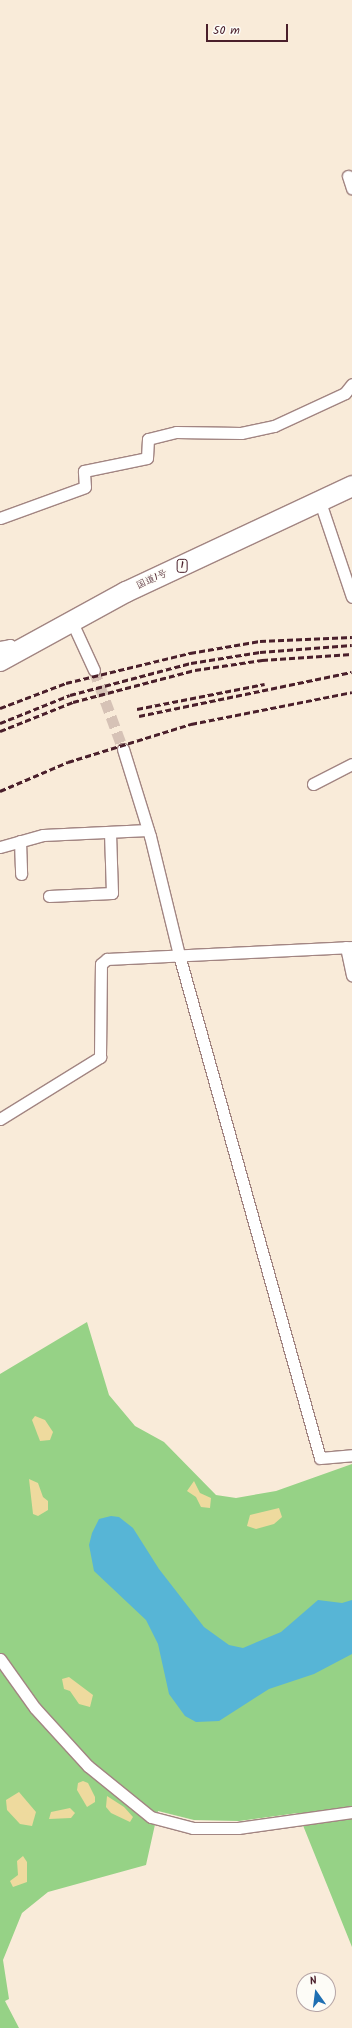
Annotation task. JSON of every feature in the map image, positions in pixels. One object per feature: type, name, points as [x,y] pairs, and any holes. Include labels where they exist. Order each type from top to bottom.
[{"type":"highway","name":"国道1号","points":[[5,653],[352,486]]},
{"type":"street","points":[[348,176],[352,188]]},
{"type":"street","points":[[0,518],[84,487],[84,471],[147,458],[148,439],[176,432],[241,433],[274,426],[345,393],[352,384]]},
{"type":"street","points":[[320,502],[352,597]]},
{"type":"street","points":[[71,620],[82,650],[94,670]]},
{"type":"street","points":[[123,749],[148,830],[179,954],[320,1458],[352,1455]]},
{"type":"street","points":[[314,784],[352,764]]},
{"type":"street","points":[[0,847],[43,836],[148,830]]},
{"type":"street","points":[[49,896],[112,893],[110,832]]},
{"type":"street","points":[[20,841],[21,874]]},
{"type":"street","points":[[0,1119],[100,1057],[101,964],[107,959],[179,954],[349,947],[352,975]]},
{"type":"street","points":[[0,1659],[35,1708],[88,1766],[152,1817],[193,1828],[238,1828],[352,1812]]},
{"type":"green space","points":[[87,1322],[109,1395],[135,1426],[164,1442],[216,1495],[236,1498],[276,1491],[352,1464],[352,1947],[298,1813],[239,1821],[194,1820],[158,1811],[146,1865],[48,1892],[22,1913],[3,1960],[9,1999],[5,2001],[19,2028],[0,2028],[0,1374]]},
{"type":"sand","points":[[35,1416],[45,1420],[53,1432],[50,1440],[40,1441],[32,1420]]},
{"type":"sand","points":[[29,1479],[38,1483],[43,1497],[48,1501],[48,1510],[38,1516],[33,1514]]},
{"type":"sand","points":[[194,1481],[200,1493],[211,1498],[210,1508],[201,1507],[196,1497],[187,1491]]},
{"type":"sand","points":[[279,1508],[282,1517],[274,1524],[256,1529],[247,1526],[250,1515]]},
{"type":"sand","points":[[69,1677],[93,1695],[90,1707],[79,1704],[70,1691],[64,1689],[62,1679]]},
{"type":"sand","points":[[83,1781],[88,1783],[95,1797],[95,1802],[87,1807],[77,1790],[78,1783]]},
{"type":"sand","points":[[19,1792],[36,1812],[32,1826],[20,1824],[7,1810],[6,1800]]},
{"type":"sand","points":[[107,1796],[124,1807],[133,1817],[130,1822],[111,1813],[106,1807]]},
{"type":"sand","points":[[70,1808],[75,1813],[71,1818],[49,1819],[51,1812]]},
{"type":"sand","points":[[23,1856],[27,1862],[27,1882],[13,1887],[10,1881],[18,1875],[17,1861]]},
{"type":"water","points":[[111,1516],[119,1517],[133,1528],[159,1569],[204,1627],[229,1645],[243,1648],[281,1632],[318,1600],[342,1603],[352,1600],[352,1654],[314,1674],[269,1689],[219,1721],[196,1722],[185,1716],[169,1694],[158,1644],[146,1620],[94,1571],[89,1545],[92,1533],[99,1519]]},
{"type":"tunnel","points":[[94,670],[123,749]]},
{"type":"railway","points":[[0,708],[66,683],[190,653],[260,641],[352,637]]},
{"type":"railway","points":[[0,723],[70,695],[191,663],[260,652],[352,645]]},
{"type":"railway","points":[[0,731],[73,702],[195,670],[262,660],[352,654]]},
{"type":"railway","points":[[139,716],[352,672]]},
{"type":"railway","points":[[137,709],[265,684]]},
{"type":"railway","points":[[0,791],[68,762],[191,724],[352,692]]}]
